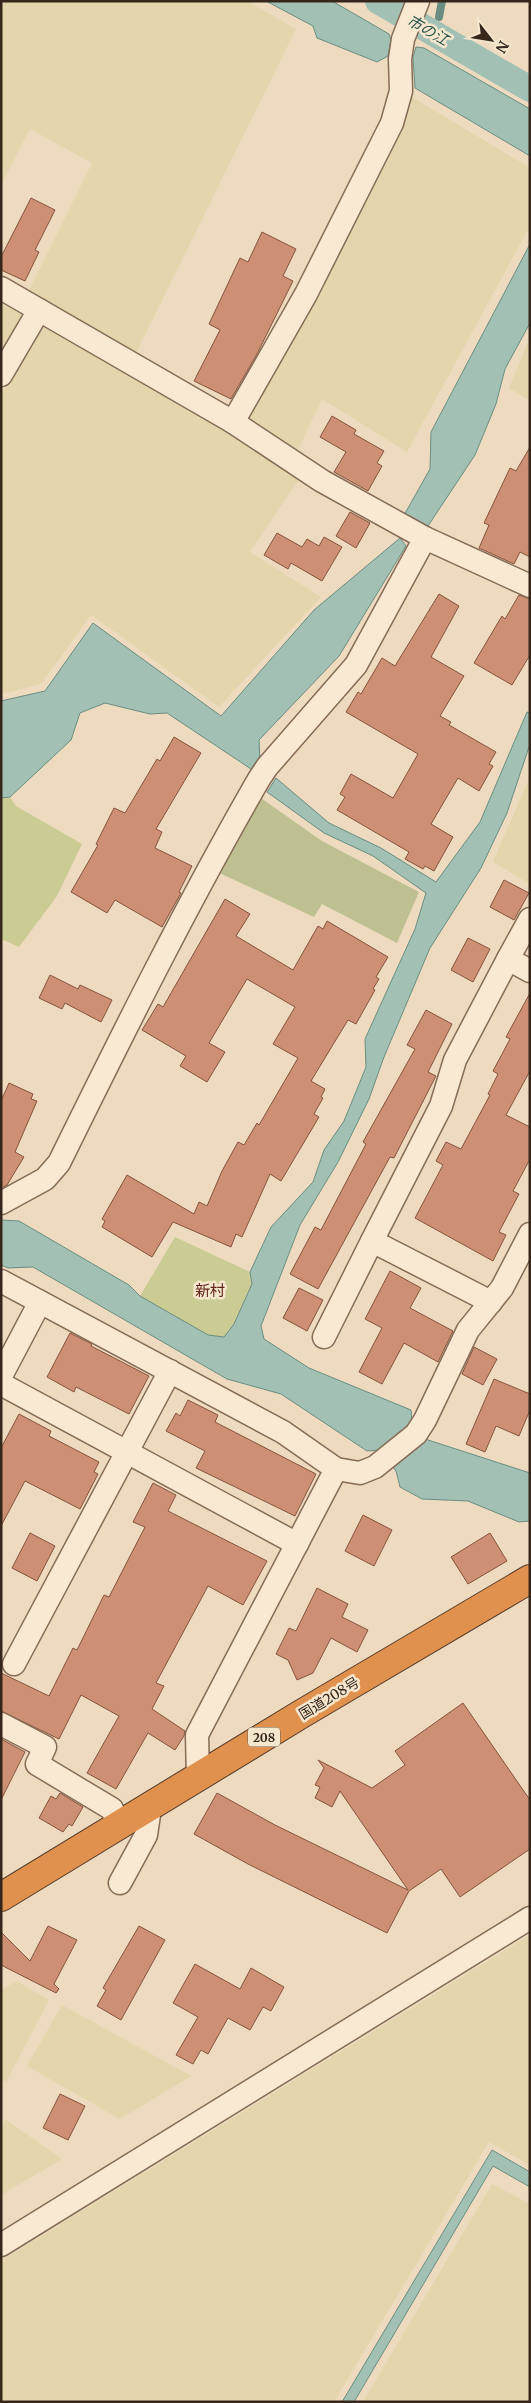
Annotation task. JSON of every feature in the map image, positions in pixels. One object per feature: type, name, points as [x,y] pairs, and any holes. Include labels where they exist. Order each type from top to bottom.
[{"type":"highway","name":"国道208号","points":[[1,1897],[119,1827],[302,1713],[530,1579]]},
{"type":"street","points":[[233,422],[306,294],[392,123],[401,91],[403,42],[418,3]]},
{"type":"street","points":[[1,288],[233,422],[322,481],[416,533],[530,586]]},
{"type":"street","points":[[1,375],[40,310]]},
{"type":"street","points":[[1,1203],[45,1179],[59,1163],[173,933],[263,773],[356,665],[416,533]]},
{"type":"street","points":[[324,1337],[440,1106],[455,1060],[530,919]]},
{"type":"street","points":[[508,959],[530,971]]},
{"type":"street","points":[[1,1281],[283,1432],[336,1469],[360,1473],[374,1468],[416,1434],[425,1420],[468,1330],[502,1288],[530,1234]]},
{"type":"street","points":[[372,1241],[491,1302]]},
{"type":"street","points":[[1,1376],[40,1302]]},
{"type":"street","points":[[14,1664],[170,1372]]},
{"type":"street","points":[[1,1384],[297,1544]]},
{"type":"street","points":[[198,1778],[197,1735],[336,1469]]},
{"type":"street","points":[[1,1724],[45,1747],[37,1764],[112,1809],[119,1827]]},
{"type":"street","points":[[120,1883],[146,1835],[150,1808]]},
{"type":"street","points":[[1,2245],[530,1918]]},
{"type":"shaded area","points":[[1,1],[247,1],[296,29],[136,353],[29,290],[92,163],[30,129],[1,185]]},
{"type":"shaded area","points":[[266,1],[332,1],[389,34],[391,40],[388,56],[377,62],[317,38],[313,26]]},
{"type":"shaded area","points":[[416,47],[424,48],[530,109],[530,156],[415,88],[413,57]]},
{"type":"shaded area","points":[[412,97],[527,166],[530,173],[530,226],[407,452],[322,399],[296,454],[244,419],[394,143]]},
{"type":"shaded area","points":[[530,244],[530,323],[505,369],[496,404],[475,455],[428,526],[412,524],[403,517],[430,469],[431,432]]},
{"type":"shaded area","points":[[1,298],[26,313],[1,355]]},
{"type":"shaded area","points":[[43,323],[230,430],[301,476],[250,552],[321,597],[219,707],[91,615],[41,684],[1,694],[1,394]]},
{"type":"shaded area","points":[[530,337],[530,401],[509,388]]},
{"type":"shaded area","points":[[400,538],[406,546],[339,656],[259,740],[260,762],[254,771],[167,713],[150,714],[105,703],[80,713],[71,740],[10,797],[1,798],[1,701],[45,691],[93,623],[221,716],[314,610]]},
{"type":"shaded area","points":[[527,712],[530,713],[530,744],[507,813],[481,868],[430,948],[384,1057],[369,1099],[338,1162],[300,1225],[261,1326],[264,1339],[309,1368],[411,1410],[412,1422],[428,1440],[530,1473],[530,1521],[519,1522],[468,1501],[422,1499],[400,1487],[396,1471],[379,1450],[367,1451],[281,1394],[227,1379],[33,1267],[8,1268],[1,1265],[1,1220],[19,1221],[129,1285],[140,1296],[208,1335],[224,1337],[234,1324],[252,1284],[250,1272],[271,1227],[313,1182],[324,1150],[344,1121],[366,1067],[365,1039],[415,929],[426,893],[373,856],[324,833],[267,792],[276,778],[329,823],[381,848],[436,882],[480,822]]},
{"type":"shaded area","points":[[530,776],[530,884],[493,862]]},
{"type":"shaded area","points":[[530,1935],[530,2165],[489,2142],[334,2402],[1,2402],[1,2261]]},
{"type":"shaded area","points":[[17,1981],[49,2000],[6,2082],[1,2078],[1,1990]]},
{"type":"shaded area","points":[[62,2005],[191,2076],[120,2119],[27,2066]]},
{"type":"shaded area","points":[[5,2119],[62,2159],[1,2195],[1,2130]]},
{"type":"shaded area","points":[[492,2150],[530,2172],[530,2187],[493,2166],[354,2402],[342,2402]]},
{"type":"shaded area","points":[[492,2184],[530,2204],[530,2402],[363,2402]]},
{"type":"green space","points":[[258,796],[322,841],[419,892],[397,943],[322,904],[314,917],[215,871]]},
{"type":"green space","points":[[10,797],[16,806],[82,844],[57,896],[19,947],[1,939],[1,798]]},
{"type":"green space","points":[[175,1237],[250,1272],[252,1284],[234,1324],[224,1337],[208,1335],[140,1296]]},
{"type":"building","points":[[31,198],[55,210],[35,250],[39,252],[25,281],[1,270],[1,257]]},
{"type":"building","points":[[262,232],[296,249],[283,276],[293,281],[257,354],[231,399],[194,381],[220,330],[209,324],[240,258],[248,262]]},
{"type":"building","points":[[332,416],[356,430],[354,434],[384,451],[377,463],[382,466],[368,491],[334,472],[346,452],[320,437]]},
{"type":"building","points":[[530,447],[530,557],[520,552],[514,564],[479,548],[489,525],[484,523],[510,468],[516,471]]},
{"type":"building","points":[[350,512],[370,523],[356,548],[336,536]]},
{"type":"building","points":[[277,533],[302,547],[307,539],[319,546],[324,537],[342,547],[322,581],[291,563],[288,569],[264,555]]},
{"type":"building","points":[[439,594],[459,606],[431,657],[464,676],[440,716],[451,722],[449,725],[496,752],[489,764],[493,766],[479,791],[458,778],[431,824],[453,837],[434,871],[425,866],[423,869],[405,859],[409,852],[337,810],[345,797],[340,794],[351,774],[393,798],[418,754],[346,712],[358,692],[361,694],[382,658],[395,666]]},
{"type":"building","points":[[519,595],[530,599],[530,655],[512,685],[474,663],[502,616],[505,619]]},
{"type":"building","points":[[174,737],[201,753],[156,829],[162,832],[155,848],[192,866],[179,892],[181,893],[162,927],[115,900],[107,913],[71,892],[98,845],[96,844],[114,808],[125,813],[157,759],[160,761]]},
{"type":"building","points":[[504,880],[529,893],[514,920],[490,907]]},
{"type":"building","points":[[225,899],[250,914],[236,936],[293,970],[318,926],[323,929],[327,921],[388,957],[376,977],[379,979],[373,989],[375,990],[356,1024],[348,1020],[311,1081],[325,1089],[321,1097],[323,1098],[314,1114],[319,1117],[281,1181],[270,1174],[242,1237],[236,1234],[231,1247],[173,1222],[152,1257],[102,1227],[105,1221],[102,1219],[127,1175],[194,1214],[199,1202],[207,1206],[222,1171],[238,1142],[244,1145],[257,1123],[259,1125],[298,1058],[273,1044],[295,1007],[247,979],[209,1043],[225,1052],[207,1082],[180,1066],[186,1056],[142,1030],[158,1004],[163,1007]]},
{"type":"building","points":[[468,938],[490,949],[473,982],[451,970]]},
{"type":"building","points":[[50,975],[78,989],[80,985],[112,1000],[101,1022],[65,1003],[62,1009],[39,998]]},
{"type":"building","points":[[530,993],[530,1071],[506,1115],[530,1127],[530,1159],[513,1191],[519,1194],[499,1232],[506,1235],[493,1261],[415,1218],[443,1165],[436,1161],[446,1142],[461,1149],[490,1095],[488,1094],[498,1074],[493,1071],[510,1039],[506,1037]]},
{"type":"building","points":[[426,1010],[452,1024],[428,1072],[436,1076],[394,1158],[390,1157],[318,1289],[290,1274],[315,1227],[321,1230],[366,1144],[363,1142],[415,1049],[407,1045]]},
{"type":"building","points":[[9,1083],[33,1094],[31,1099],[37,1101],[15,1152],[24,1157],[7,1185],[1,1188],[1,1101]]},
{"type":"building","points":[[390,1271],[421,1288],[410,1308],[453,1331],[438,1362],[404,1343],[382,1384],[359,1372],[382,1328],[365,1319]]},
{"type":"building","points":[[299,1288],[323,1300],[307,1331],[283,1318]]},
{"type":"building","points":[[70,1333],[149,1376],[129,1414],[76,1387],[74,1392],[47,1377]]},
{"type":"building","points":[[474,1347],[497,1359],[483,1385],[462,1374]]},
{"type":"building","points":[[494,1379],[530,1394],[530,1410],[519,1436],[496,1426],[485,1452],[466,1444]]},
{"type":"building","points":[[188,1400],[218,1415],[215,1422],[316,1474],[295,1516],[196,1468],[205,1451],[166,1431],[176,1413],[180,1416]]},
{"type":"building","points":[[19,1414],[51,1431],[49,1436],[99,1462],[94,1472],[98,1474],[80,1509],[25,1481],[1,1526],[1,1448]]},
{"type":"building","points":[[153,1483],[176,1495],[168,1511],[267,1561],[243,1605],[208,1586],[156,1683],[164,1686],[152,1709],[185,1731],[184,1736],[175,1750],[148,1733],[116,1789],[87,1773],[119,1716],[81,1695],[59,1739],[1,1711],[1,1673],[49,1696],[73,1648],[77,1650],[104,1595],[109,1597],[145,1527],[133,1522]]},
{"type":"building","points":[[363,1515],[392,1530],[374,1566],[345,1551]]},
{"type":"building","points":[[30,1533],[55,1546],[37,1581],[12,1568]]},
{"type":"building","points":[[490,1533],[507,1561],[468,1584],[451,1557]]},
{"type":"building","points":[[317,1588],[348,1604],[342,1617],[368,1630],[357,1652],[331,1638],[313,1673],[297,1680],[288,1660],[276,1654],[289,1628],[296,1631]]},
{"type":"building","points":[[463,1703],[530,1800],[530,1849],[460,1897],[441,1869],[409,1891],[387,1933],[248,1864],[194,1834],[217,1793],[275,1825],[408,1890],[340,1791],[332,1807],[315,1798],[320,1787],[315,1785],[324,1768],[318,1760],[372,1788],[405,1765],[395,1751]]},
{"type":"building","points":[[1,1739],[25,1752],[1,1800]]},
{"type":"building","points":[[60,1793],[83,1807],[72,1826],[69,1824],[63,1832],[39,1818],[51,1796],[56,1799]]},
{"type":"building","points":[[48,1926],[77,1940],[54,1984],[59,1989],[56,1993],[1,1965],[1,1932],[30,1961]]},
{"type":"building","points":[[139,1926],[165,1940],[121,2020],[97,2006],[106,1990],[103,1988]]},
{"type":"building","points":[[195,1964],[240,1989],[251,1968],[284,1987],[271,2011],[263,2007],[250,2030],[228,2018],[208,2054],[201,2050],[193,2064],[176,2055],[198,2017],[173,2003]]},
{"type":"building","points":[[60,2094],[85,2106],[68,2140],[43,2128]]},
{"type":"waterway","name":"市の江","points":[[378,1],[530,89]]},
{"type":"waterway","points":[[439,17],[442,1]]},
{"type":"district","name":"新村","points":[[210,1290]]}]
